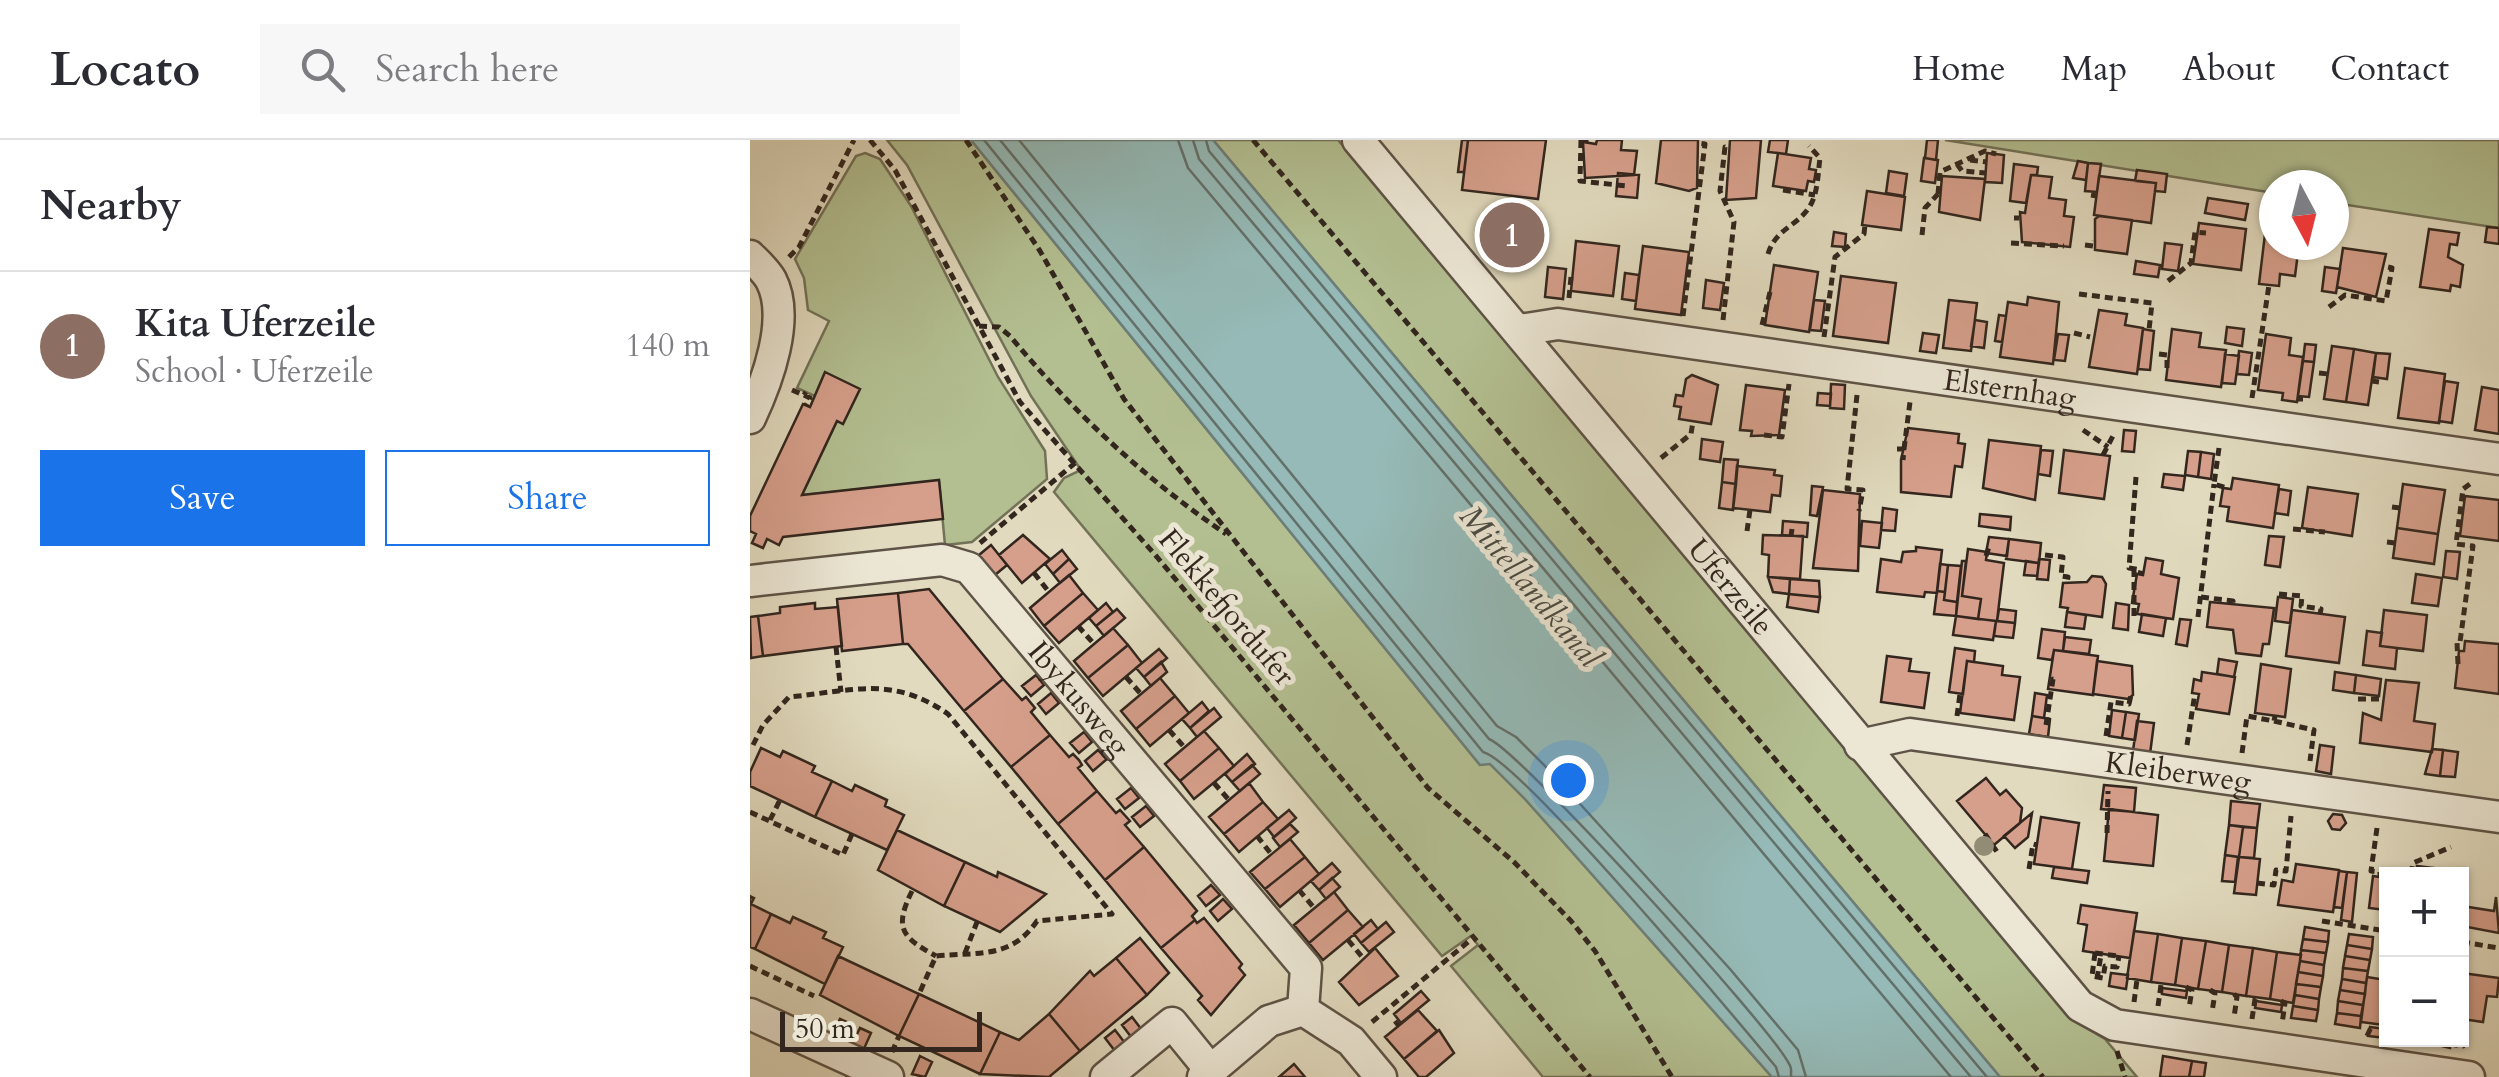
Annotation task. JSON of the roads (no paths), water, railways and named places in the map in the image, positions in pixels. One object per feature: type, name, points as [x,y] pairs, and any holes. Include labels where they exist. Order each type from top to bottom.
[{"type":"street","name":"Uferzeile","points":[[1358,140],[2080,1006],[2115,1031],[2469,1077]]},
{"type":"street","points":[[750,418],[771,356],[777,317],[776,295],[767,263]]},
{"type":"street","name":"Elsternhag","points":[[1520,330],[1558,324],[1914,375],[2488,466]]},
{"type":"street","name":"Ibykusweg","points":[[750,581],[942,560],[968,568],[1306,968],[1304,1010]]},
{"type":"street","name":"Kleiberweg","points":[[1860,745],[1910,734],[2499,817]]},
{"type":"street","points":[[1106,1077],[1172,1024],[1207,1074],[1268,1020],[1304,1010],[1351,1041],[1382,1077]]},
{"type":"street","points":[[750,1014],[883,1076]]},
{"type":"water","name":"Mittellandkanal","points":[[971,140],[1213,140],[2000,1077],[1772,1077],[1525,799],[1490,764],[1480,765]]},
{"type":"place","name":"Kita Uferzeile","points":[[1512,235]]}]
